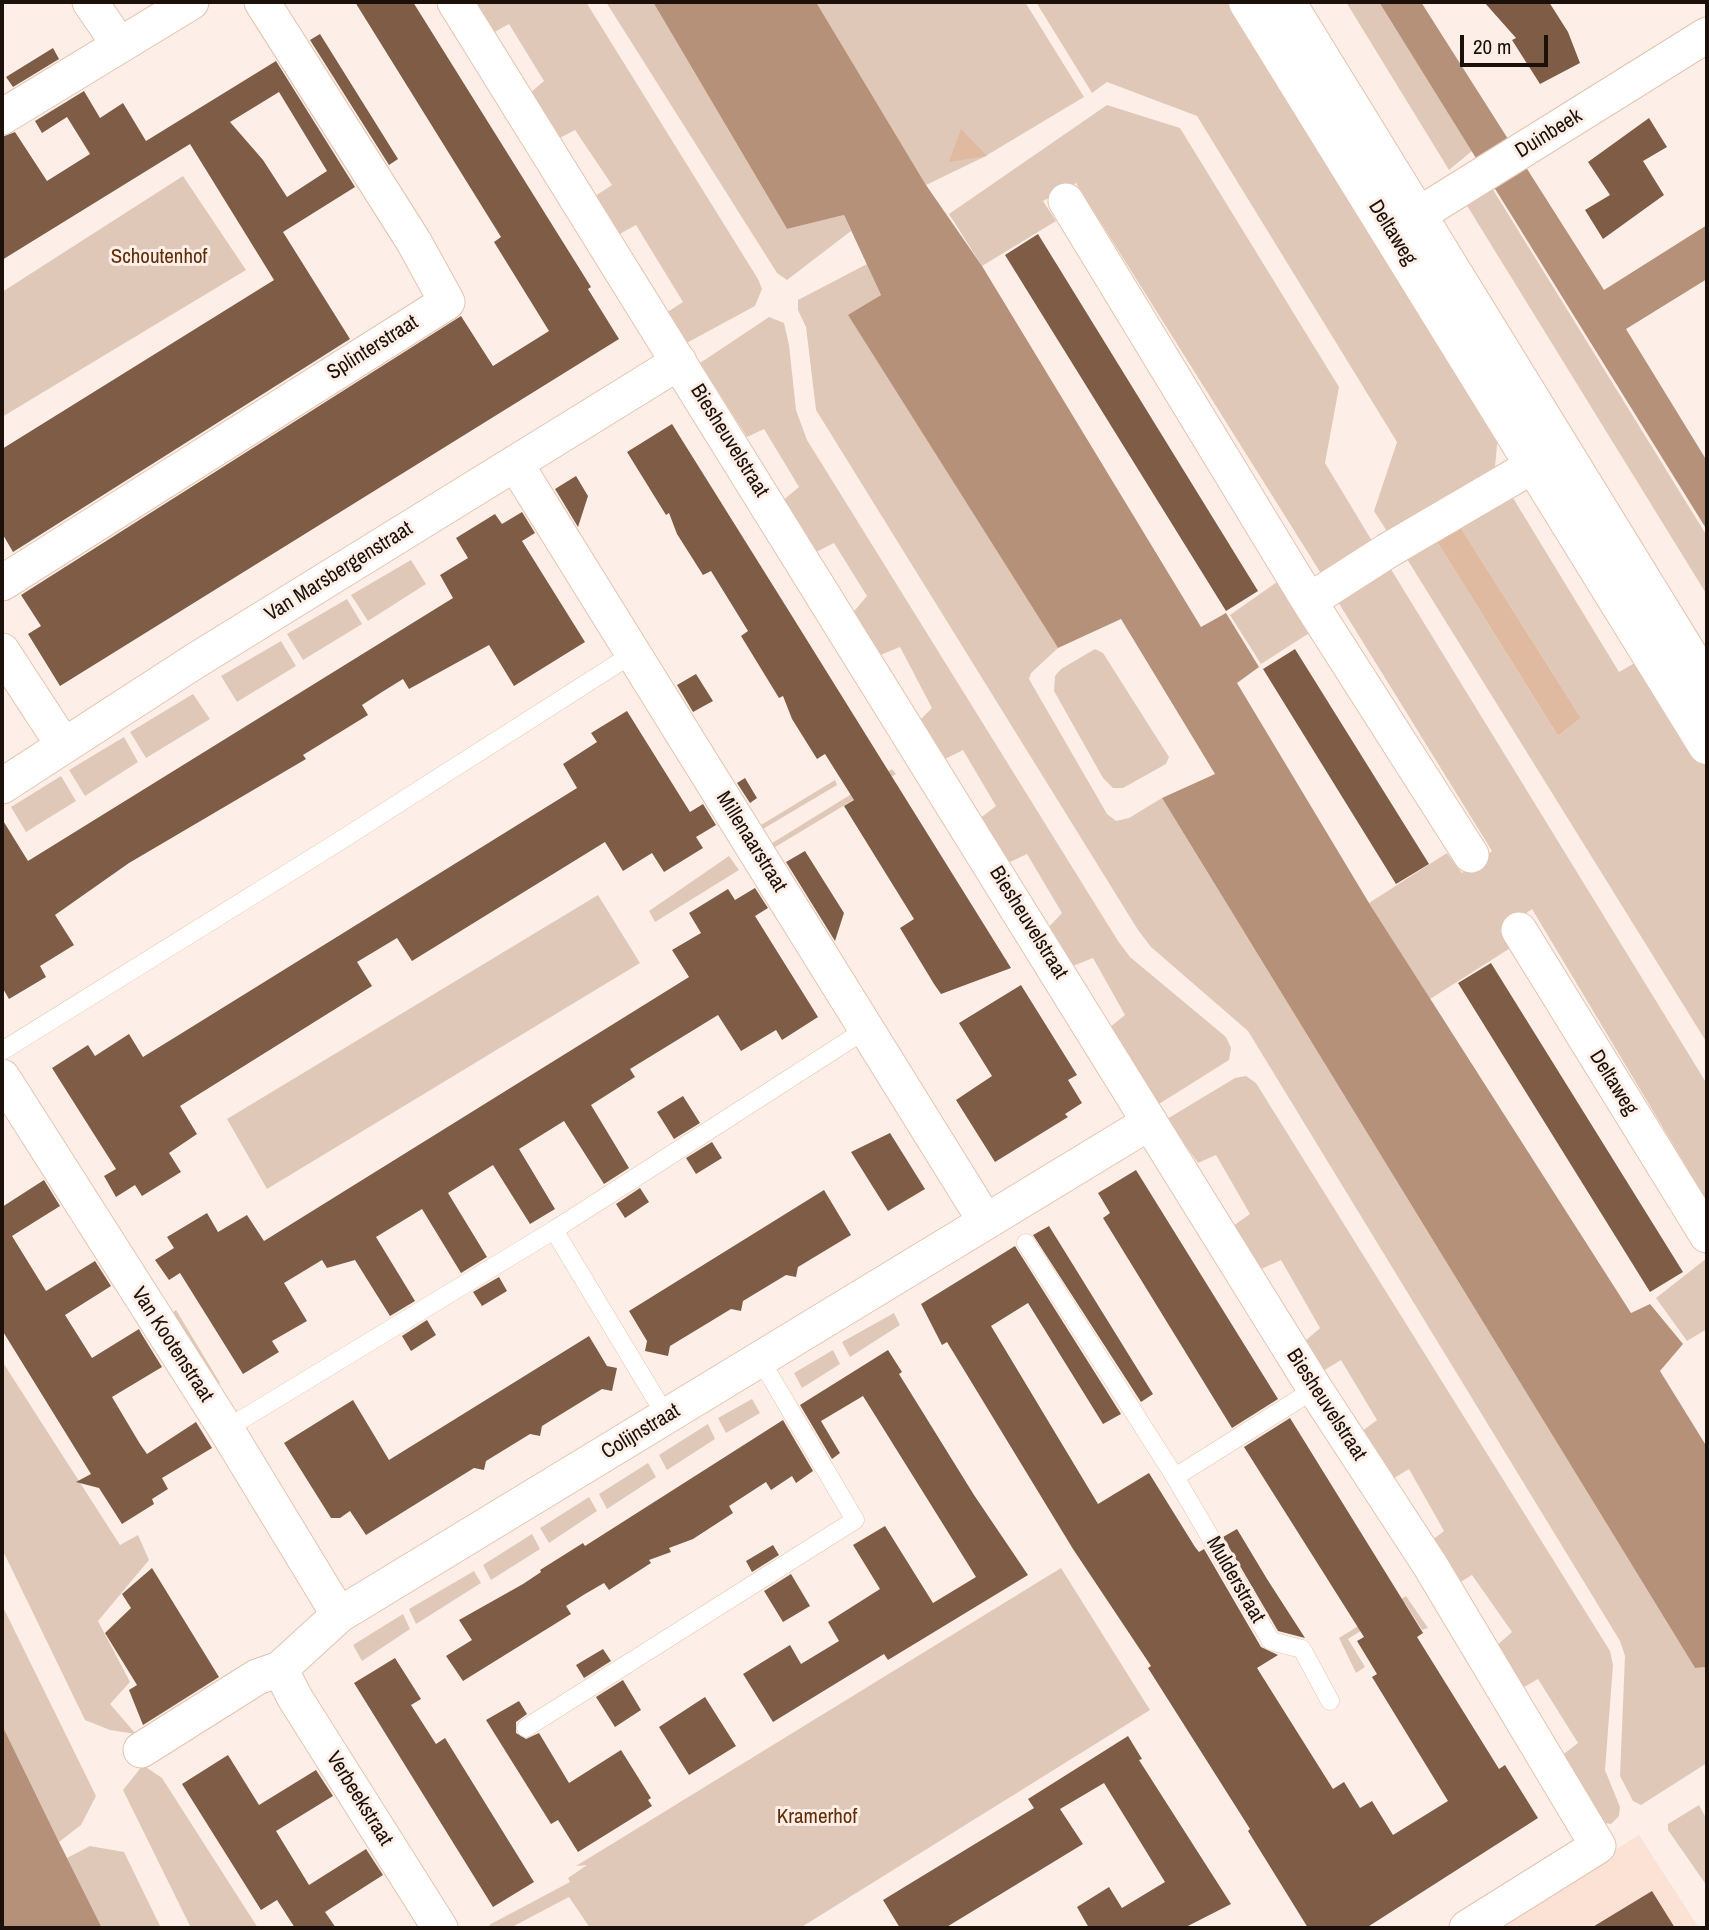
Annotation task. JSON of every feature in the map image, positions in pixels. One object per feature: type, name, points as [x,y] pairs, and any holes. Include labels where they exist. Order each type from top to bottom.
[{"type":"street","points":[[90,2],[119,44]]},
{"type":"street","points":[[2,117],[191,2]]},
{"type":"street","name":"Splinterstraat","points":[[2,583],[447,302],[414,243],[262,2]]},
{"type":"street","name":"Biesheuvelstraat","points":[[455,2],[1315,1389],[1430,1565],[1598,1846],[1467,1928]]},
{"type":"street","name":"Deltaweg","points":[[1248,2],[1405,223]]},
{"type":"street","name":"Deltaweg","points":[[1286,2],[1405,223],[1548,457],[1707,745]]},
{"type":"street","name":"Duinbeek","points":[[1405,223],[1707,35]]},
{"type":"street","points":[[1066,201],[1309,601],[1471,855]]},
{"type":"street","name":"Van Marsbergenstraat","points":[[2,786],[195,661],[679,362]]},
{"type":"street","points":[[1309,601],[1387,551],[1548,457]]},
{"type":"street","name":"Deltaweg","points":[[1548,457],[1707,686]]},
{"type":"street","name":"Millenaarstraat","points":[[515,463],[986,1222]]},
{"type":"street","points":[[2,651],[64,747]]},
{"type":"street","name":"Deltaweg","points":[[1519,930],[1707,1235]]},
{"type":"street","name":"Van Kootenstraat","points":[[2,1077],[226,1429],[339,1615]]},
{"type":"street","name":"Colijnstraat","points":[[141,1750],[257,1677],[281,1669],[339,1615],[1150,1122]]},
{"type":"street","name":"Verbeekstraat","points":[[281,1669],[295,1698],[440,1928]]},
{"type":"lane","points":[[2,1051],[634,653]]},
{"type":"lane","points":[[226,1429],[554,1230],[865,1030]]},
{"type":"lane","points":[[554,1230],[666,1416]]},
{"type":"lane","name":"Mulderstraat","points":[[1026,1243],[1175,1477],[1271,1641],[1301,1649],[1330,1702]]},
{"type":"lane","points":[[526,1728],[855,1520],[760,1359]]},
{"type":"lane","points":[[1175,1477],[1315,1389]]},
{"type":"shaded area","points":[[653,2],[816,2],[926,185],[982,266],[1201,627],[1226,613],[1259,667],[1237,683],[1369,903],[1631,1313],[1650,1304],[1683,1344],[1660,1371],[1707,1447],[1707,1667],[1695,1668],[1162,798],[1215,774],[1121,619],[1058,648],[848,315],[881,295],[844,215],[787,229]]},
{"type":"shaded area","points":[[1379,2],[1421,2],[1604,290],[1707,225],[1707,279],[1626,329],[1707,461],[1707,530]]},
{"type":"shaded area","points":[[961,129],[987,156],[949,162]]},
{"type":"shaded area","points":[[1459,525],[1581,718],[1558,736],[1436,540]]},
{"type":"shaded area","points":[[2,1725],[59,1842],[102,1928],[2,1928]]},
{"type":"shaded area","points":[[1639,1835],[1699,1928],[1490,1928]]},
{"type":"green space","points":[[473,2],[586,2],[758,279],[762,289],[755,306],[683,345],[666,313],[683,302],[636,225],[616,236],[595,196],[612,185],[575,130],[554,141],[530,93],[544,81],[509,24],[493,33]]},
{"type":"green space","points":[[606,2],[653,2],[787,229],[844,215],[851,231],[787,280],[777,273]]},
{"type":"green space","points":[[816,2],[1025,2],[1084,97],[984,157],[926,185]]},
{"type":"green space","points":[[1036,2],[1235,2],[1499,423],[1495,467],[1390,536],[1374,511],[1397,442],[1197,116],[1107,82],[1092,93]]},
{"type":"green space","points":[[1346,2],[1379,2],[1472,151],[1449,170]]},
{"type":"green space","points":[[1107,105],[1180,128],[1339,387],[1325,463],[1372,541],[1322,575],[1076,183],[1043,201],[1056,221],[982,266],[949,214]]},
{"type":"green space","name":"Schoutenhof","points":[[183,176],[246,270],[2,417],[2,292]]},
{"type":"green space","points":[[1492,188],[1707,536],[1707,595],[1466,204]]},
{"type":"green space","points":[[867,264],[881,295],[849,316],[1058,648],[1031,673],[1029,679],[1107,814],[1116,821],[1129,818],[1162,798],[1695,1668],[1707,1667],[1707,1763],[1641,1805],[1633,1801],[1620,1776],[1625,1656],[1620,1641],[1248,1031],[1151,947],[1138,930],[816,410],[806,327],[798,310],[798,300]]},
{"type":"green space","points":[[769,317],[784,323],[796,410],[807,440],[1118,941],[1130,957],[1226,1037],[1231,1048],[1229,1060],[1159,1104],[1109,1028],[1125,1015],[1093,958],[1073,966],[1046,930],[1062,913],[1027,854],[1008,863],[979,819],[996,806],[963,750],[943,760],[917,723],[932,708],[900,647],[878,656],[850,616],[867,596],[834,543],[814,553],[781,502],[799,487],[764,429],[747,437],[700,363]]},
{"type":"green space","points":[[1510,493],[1619,672],[1640,660],[1707,768],[1707,1043],[1407,559],[1436,540],[1558,736],[1581,718],[1459,525]]},
{"type":"green space","points":[[411,560],[426,584],[368,621],[351,595]]},
{"type":"green space","points":[[1389,566],[1707,1084],[1707,1201],[1532,909],[1500,931],[1512,947],[1430,999],[1369,903],[1447,853],[1462,873],[1492,851],[1335,597]]},
{"type":"green space","points":[[1284,577],[1314,630],[1261,664],[1230,615]]},
{"type":"green space","points":[[347,599],[362,624],[303,660],[287,634]]},
{"type":"green space","points":[[281,641],[296,666],[237,702],[221,676]]},
{"type":"green space","points":[[1095,649],[1103,653],[1169,757],[1166,764],[1123,788],[1113,788],[1103,778],[1054,691],[1055,676],[1061,669]]},
{"type":"green space","points":[[193,694],[210,719],[146,758],[130,732]]},
{"type":"green space","points":[[124,737],[138,762],[85,796],[69,770]]},
{"type":"green space","points":[[892,769],[896,774],[772,849],[769,845]]},
{"type":"green space","points":[[61,776],[76,801],[26,832],[11,807]]},
{"type":"green space","points":[[835,780],[837,785],[763,829],[761,825]]},
{"type":"green space","points":[[729,856],[739,870],[655,922],[649,911]]},
{"type":"green space","points":[[598,895],[640,963],[267,1189],[227,1119]]},
{"type":"green space","points":[[1246,1076],[1256,1083],[1610,1651],[1613,1665],[1605,1770],[1620,1807],[1619,1816],[1611,1824],[1603,1823],[1560,1757],[1578,1743],[1538,1679],[1519,1690],[1494,1648],[1512,1632],[1472,1575],[1454,1586],[1427,1544],[1444,1531],[1409,1469],[1391,1480],[1361,1432],[1377,1420],[1341,1360],[1323,1371],[1304,1342],[1320,1328],[1281,1260],[1259,1270],[1233,1226],[1250,1214],[1216,1155],[1198,1163],[1167,1119],[1235,1078]]},
{"type":"green space","points":[[1707,1258],[1707,1329],[1687,1341],[1656,1298]]},
{"type":"green space","points":[[176,1310],[220,1383],[211,1387],[167,1316]]},
{"type":"green space","points":[[894,1313],[900,1325],[850,1357],[842,1342]]},
{"type":"green space","points":[[833,1350],[840,1364],[802,1388],[794,1373]]},
{"type":"green space","points":[[2,1361],[120,1545],[138,1535],[149,1560],[98,1621],[130,1682],[110,1704],[136,1734],[110,1730],[85,1720],[2,1549]]},
{"type":"green space","points":[[752,1399],[760,1413],[726,1433],[718,1418]]},
{"type":"green space","points":[[708,1424],[715,1439],[667,1470],[659,1455]]},
{"type":"green space","points":[[648,1463],[656,1477],[607,1509],[599,1494]]},
{"type":"green space","points":[[589,1497],[597,1511],[549,1543],[540,1528]]},
{"type":"green space","points":[[532,1534],[540,1549],[491,1580],[483,1565]]},
{"type":"green space","name":"Kramerhof","points":[[1061,1568],[1150,1710],[800,1928],[590,1928],[569,1897],[510,1928],[492,1928],[489,1925],[570,1882],[568,1878],[587,1865],[576,1866]]},
{"type":"green space","points":[[474,1571],[481,1583],[416,1624],[409,1609]]},
{"type":"green space","points":[[1406,1596],[1428,1628],[1422,1630],[1405,1603],[1348,1639],[1365,1667],[1356,1673],[1339,1638]]},
{"type":"green space","points":[[2,1605],[96,1796],[81,1825],[59,1842],[2,1725]]},
{"type":"green space","points":[[403,1614],[410,1629],[362,1661],[353,1645]]},
{"type":"green space","points":[[143,1765],[162,1778],[258,1928],[191,1928],[123,1790]]},
{"type":"green space","points":[[1699,1805],[1707,1820],[1707,1886],[1668,1830],[1668,1824]]},
{"type":"green space","points":[[90,1846],[124,1852],[161,1928],[102,1928],[67,1858]]},
{"type":"building","points":[[355,2],[413,2],[591,287],[588,289],[619,339],[60,686],[28,634],[41,626],[21,595],[461,316],[493,366],[549,331],[494,242],[501,237]]},
{"type":"building","points":[[1484,2],[1549,2],[1568,32],[1580,63],[1540,84],[1512,40],[1516,38]]},
{"type":"building","points":[[320,34],[398,159],[389,165],[310,40]]},
{"type":"building","points":[[53,48],[59,59],[13,87],[6,77]]},
{"type":"building","points":[[276,61],[355,187],[283,232],[350,339],[13,552],[2,533],[2,449],[274,280],[190,144],[2,260],[2,137],[15,132],[47,181],[90,154],[67,117],[42,133],[35,121],[84,91],[100,118],[123,103],[146,141]],"holes":[[[279,92],[327,171],[287,197],[263,160],[230,122]]]},
{"type":"building","points":[[1649,118],[1667,147],[1643,161],[1664,195],[1603,239],[1585,210],[1610,195],[1588,162]]},
{"type":"building","points":[[1038,234],[1258,591],[1226,611],[1005,255]]},
{"type":"building","points":[[672,424],[1011,968],[941,994],[934,984],[900,928],[914,919],[844,806],[854,800],[825,754],[817,759],[792,719],[783,696],[779,698],[741,636],[748,631],[711,571],[703,575],[677,534],[669,513],[666,515],[627,452]]},
{"type":"building","points":[[576,476],[588,496],[578,527],[555,489]]},
{"type":"building","points":[[522,512],[535,533],[522,541],[585,642],[514,686],[489,645],[409,689],[403,679],[382,692],[362,705],[368,715],[303,755],[306,759],[129,863],[55,915],[74,945],[40,966],[46,977],[9,999],[2,987],[2,819],[28,861],[453,598],[440,575],[468,558],[456,538],[495,514],[502,524]]},
{"type":"building","points":[[1295,649],[1429,864],[1396,884],[1263,669]]},
{"type":"building","points":[[696,674],[713,701],[693,712],[677,685]]},
{"type":"building","points":[[627,711],[690,812],[703,804],[716,825],[696,837],[703,848],[664,872],[652,853],[623,871],[605,842],[412,961],[397,938],[357,962],[372,986],[180,1106],[197,1134],[169,1153],[181,1172],[142,1196],[135,1185],[116,1197],[104,1176],[116,1169],[52,1068],[88,1045],[95,1056],[129,1034],[143,1057],[577,788],[563,764],[597,742],[591,733]]},
{"type":"building","points":[[745,778],[757,798],[750,803],[737,783]]},
{"type":"building","points":[[805,851],[844,913],[835,941],[786,862]]},
{"type":"building","points":[[755,888],[768,908],[755,916],[818,1017],[782,1040],[776,1030],[741,1051],[718,1015],[630,1069],[635,1077],[591,1105],[629,1168],[604,1184],[564,1121],[519,1149],[555,1209],[530,1224],[493,1165],[448,1193],[487,1257],[461,1273],[422,1209],[376,1237],[415,1301],[390,1316],[355,1260],[327,1268],[322,1260],[284,1283],[307,1321],[272,1341],[279,1352],[243,1374],[180,1273],[169,1280],[155,1260],[174,1248],[167,1237],[207,1213],[218,1232],[247,1215],[264,1241],[689,977],[672,950],[701,933],[689,913],[728,889],[735,900]]},
{"type":"building","points":[[1491,963],[1683,1272],[1650,1292],[1458,983]]},
{"type":"building","points":[[1021,985],[1077,1075],[1068,1080],[1082,1103],[1065,1114],[1068,1117],[995,1162],[956,1100],[992,1076],[959,1023]]},
{"type":"building","points":[[683,1096],[700,1123],[674,1139],[657,1112]]},
{"type":"building","points":[[890,1133],[925,1189],[888,1211],[851,1152]]},
{"type":"building","points":[[712,1142],[722,1158],[696,1174],[686,1158]]},
{"type":"building","points":[[1136,1170],[1278,1399],[1232,1428],[1103,1218],[1110,1213],[1098,1193]]},
{"type":"building","points":[[44,1180],[60,1206],[12,1236],[46,1291],[95,1261],[111,1286],[65,1315],[92,1358],[139,1329],[162,1367],[112,1397],[140,1444],[147,1454],[196,1422],[212,1448],[162,1478],[168,1489],[152,1499],[154,1504],[122,1524],[99,1488],[76,1482],[91,1474],[2,1330],[2,1207]]},
{"type":"building","points":[[640,1188],[649,1202],[625,1218],[616,1204]]},
{"type":"building","points":[[824,1190],[851,1235],[798,1267],[796,1277],[786,1275],[743,1301],[741,1311],[731,1309],[670,1346],[668,1356],[645,1351],[647,1341],[629,1311]]},
{"type":"building","points":[[1049,1226],[1153,1394],[1141,1402],[1033,1235]]},
{"type":"building","points":[[1015,1246],[1121,1414],[1103,1424],[1028,1303],[991,1326],[1098,1504],[1149,1473],[1195,1547],[1199,1552],[1204,1549],[1261,1647],[1278,1655],[1257,1668],[1333,1789],[1344,1782],[1360,1808],[1372,1801],[1393,1835],[1448,1801],[1372,1677],[1377,1674],[1357,1641],[1364,1637],[1244,1447],[1290,1418],[1423,1633],[1417,1637],[1499,1769],[1505,1765],[1538,1818],[1366,1928],[1308,1928],[1248,1831],[1250,1829],[1148,1668],[1151,1666],[1073,1549],[947,1342],[942,1345],[921,1304]]},
{"type":"building","points":[[499,1277],[507,1291],[482,1306],[473,1292]]},
{"type":"building","points":[[427,1320],[436,1335],[411,1351],[402,1336]]},
{"type":"building","points":[[589,1336],[607,1366],[617,1368],[612,1391],[602,1389],[542,1426],[540,1436],[530,1434],[486,1461],[484,1470],[474,1468],[366,1535],[350,1511],[340,1518],[331,1518],[284,1443],[353,1400],[389,1460]]},
{"type":"building","points":[[888,1350],[902,1372],[899,1374],[974,1495],[1028,1575],[888,1660],[884,1654],[773,1722],[743,1674],[790,1645],[801,1664],[839,1641],[828,1622],[880,1589],[853,1545],[885,1526],[933,1603],[976,1577],[863,1396],[821,1421],[840,1453],[832,1459],[800,1405]]},
{"type":"building","points":[[783,1420],[813,1471],[796,1483],[792,1476],[771,1490],[766,1482],[729,1506],[733,1513],[693,1539],[669,1548],[671,1552],[649,1560],[651,1563],[609,1590],[604,1583],[585,1594],[566,1606],[571,1614],[463,1681],[446,1656],[472,1640],[459,1620],[523,1584],[583,1543],[585,1546]]},
{"type":"building","points":[[1237,1529],[1305,1638],[1278,1631],[1223,1537]]},
{"type":"building","points":[[773,1545],[779,1555],[752,1572],[746,1561]]},
{"type":"building","points":[[152,1568],[219,1677],[143,1725],[129,1690],[137,1685],[105,1633],[131,1608],[122,1594]]},
{"type":"building","points":[[791,1574],[810,1606],[783,1622],[764,1591]]},
{"type":"building","points":[[603,1649],[611,1661],[584,1678],[576,1665]]},
{"type":"building","points":[[395,1658],[421,1699],[411,1705],[436,1744],[445,1738],[534,1882],[493,1907],[354,1683]]},
{"type":"building","points":[[623,1680],[641,1710],[615,1727],[596,1697]]},
{"type":"building","points":[[705,1697],[736,1746],[689,1775],[659,1727]]},
{"type":"building","points":[[519,1701],[527,1714],[516,1722],[516,1733],[526,1739],[539,1733],[569,1783],[621,1750],[651,1798],[648,1800],[652,1806],[578,1852],[558,1820],[551,1824],[486,1720]]},
{"type":"building","points":[[1128,1736],[1142,1759],[1139,1760],[1231,1904],[1184,1928],[1089,1928],[1077,1907],[1109,1887],[1122,1908],[1165,1882],[1104,1783],[1060,1809],[1083,1844],[945,1928],[900,1928],[883,1900],[1034,1808],[1028,1799]]},
{"type":"building","points":[[228,1755],[259,1805],[316,1770],[333,1796],[276,1831],[309,1885],[366,1849],[383,1875],[325,1912],[336,1928],[295,1928],[277,1900],[261,1910],[182,1784]]},
{"type":"building","points":[[1652,1891],[1675,1928],[1591,1928]]}]
